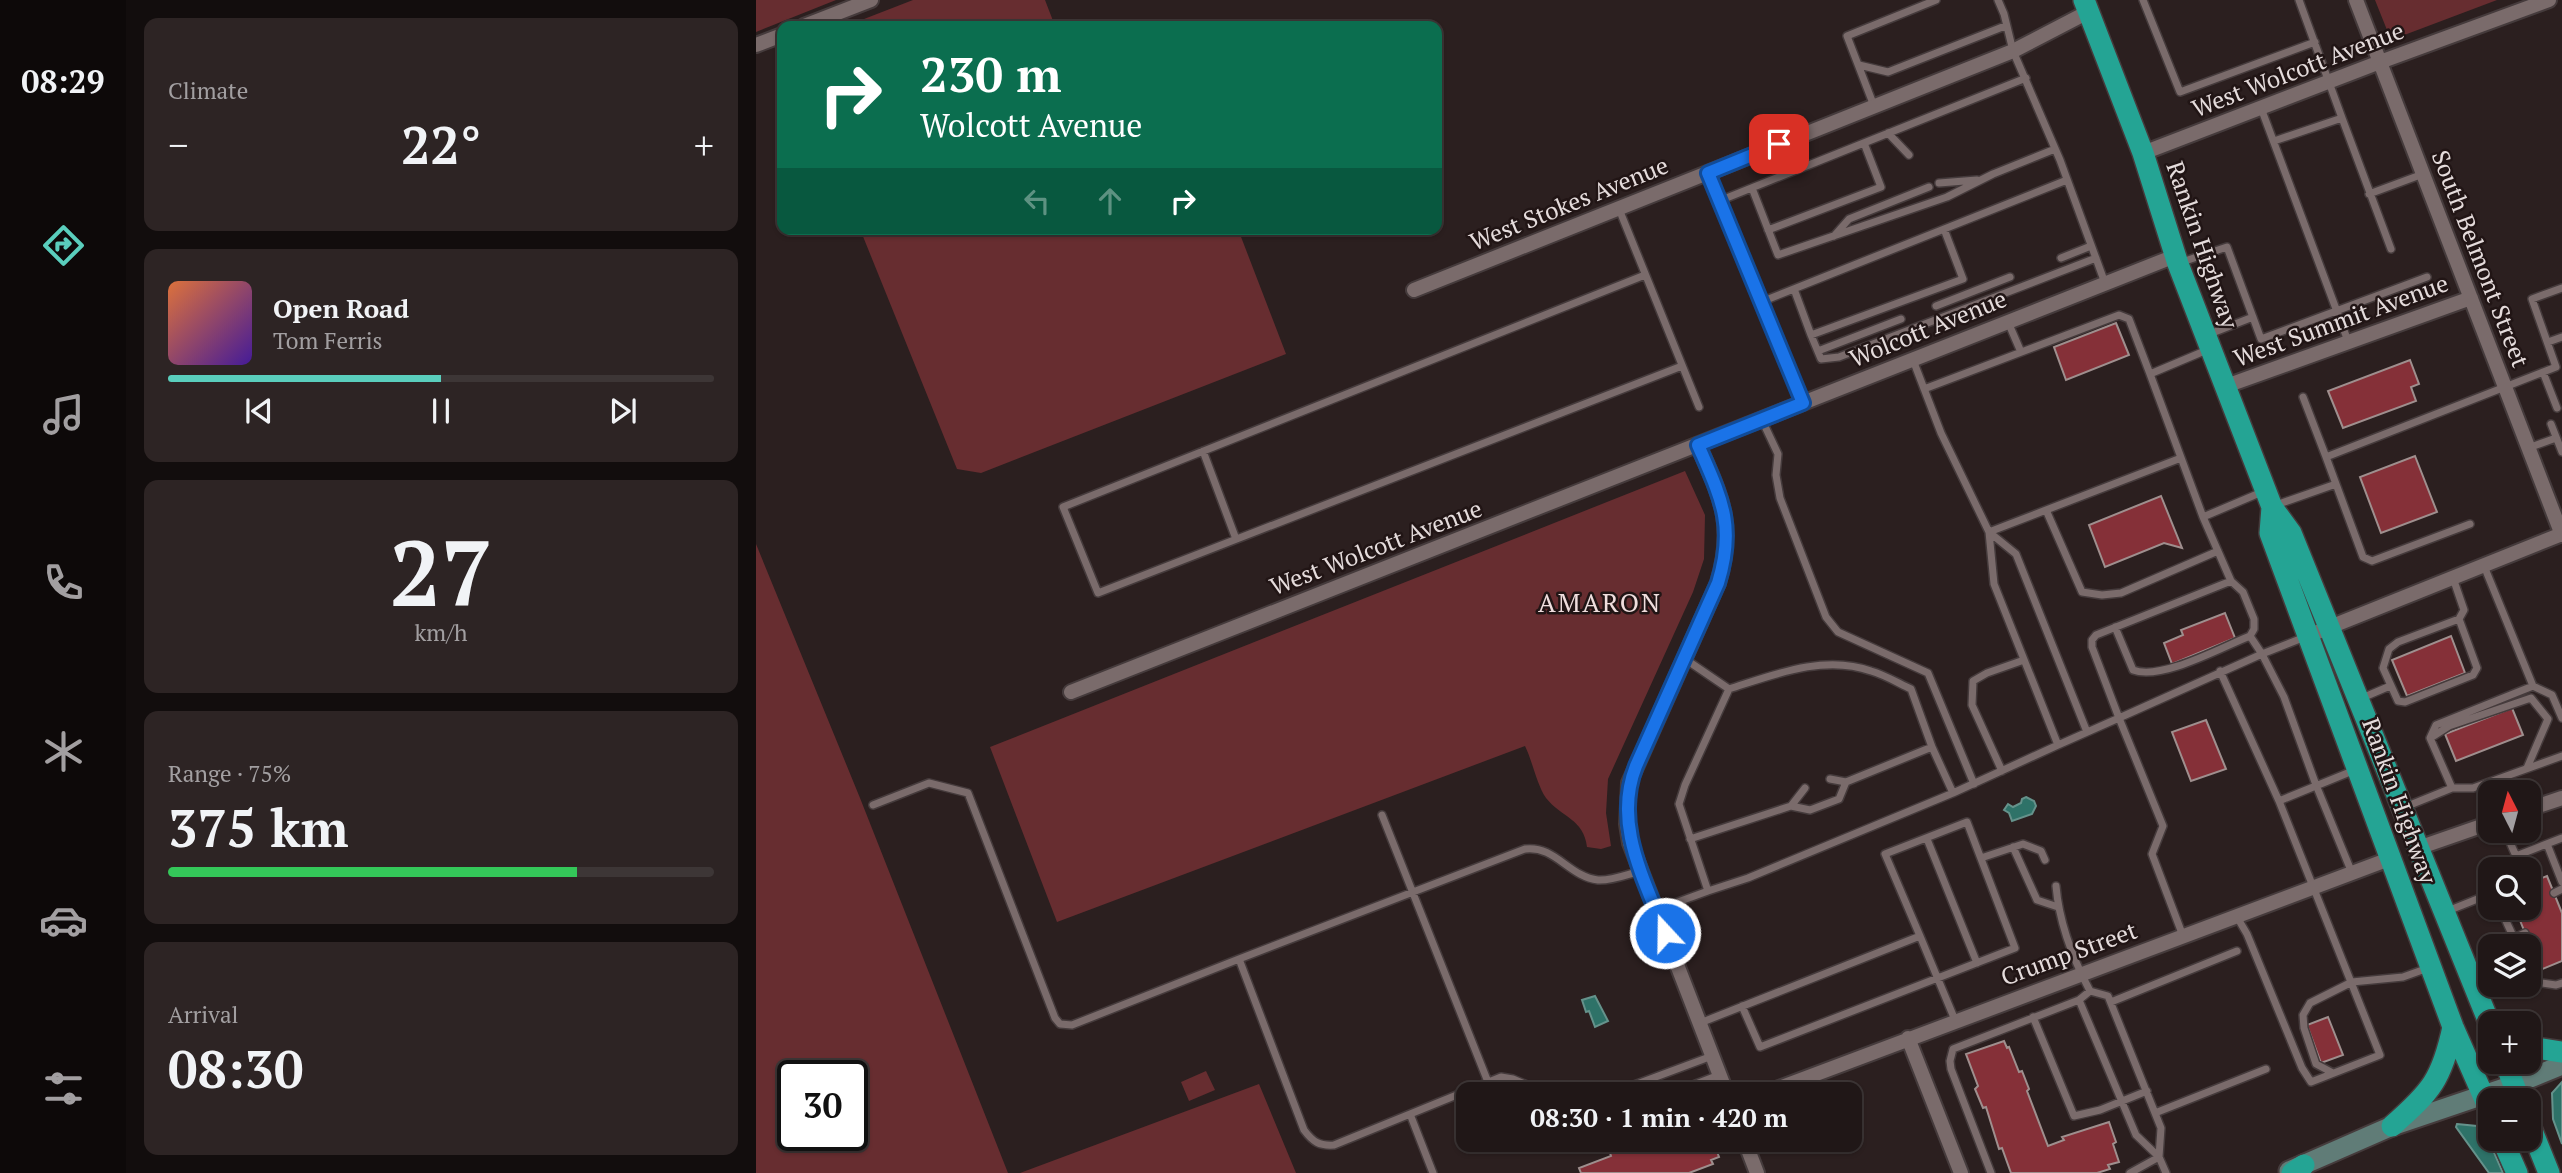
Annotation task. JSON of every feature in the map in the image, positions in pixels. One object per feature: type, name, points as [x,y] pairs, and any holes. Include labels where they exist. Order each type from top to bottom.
[{"type":"highway","name":"Rankin Highway","points":[[2086,6],[2143,153],[2176,260],[2269,499],[2291,533],[2346,732],[2453,1027],[2480,1088]]},
{"type":"highway","name":"Rankin Highway","points":[[2319,631],[2358,699],[2485,1011]]},
{"type":"highway","points":[[2346,732],[2368,749],[2403,838],[2418,848]]},
{"type":"highway","points":[[2392,858],[2421,877],[2452,952],[2468,969]]},
{"type":"highway","points":[[2482,1002],[2489,1011]]},
{"type":"highway","points":[[2392,1126],[2423,1099],[2437,1079],[2448,1052],[2453,1027]]},
{"type":"highway","points":[[2541,1048],[2562,1052]]},
{"type":"highway","points":[[2507,1151],[2516,1173]]},
{"type":"highway","points":[[2540,1151],[2549,1173]]},
{"type":"main road","points":[[2525,1088],[2562,1065]]},
{"type":"main road","points":[[2284,1173],[2392,1126],[2478,1105]]},
{"type":"street","points":[[817,21],[871,0]]},
{"type":"street","name":"South Belmont Street","points":[[2357,0],[2562,534]]},
{"type":"street","name":"West Wolcott Avenue","points":[[2143,153],[2549,0]]},
{"type":"street","name":"West Stokes Avenue","points":[[1414,289],[2013,51],[2086,6]]},
{"type":"street","points":[[756,45],[777,37]]},
{"type":"street","name":"Wolcott Avenue","points":[[1698,445],[2105,284],[2176,260]]},
{"type":"street","name":"West Summit Avenue","points":[[2226,386],[2471,298]]},
{"type":"street","points":[[1698,445],[1718,489],[1727,532],[1725,558],[1718,583],[1629,783],[1627,824],[1630,843],[1722,1082]]},
{"type":"street","name":"West Wolcott Avenue","points":[[1071,692],[1698,445]]},
{"type":"street","points":[[2319,631],[2562,534]]},
{"type":"street","points":[[2541,805],[2562,798]]},
{"type":"street","points":[[2418,848],[2478,827]]},
{"type":"street","name":"Crump Street","points":[[1794,1082],[2392,858]]},
{"type":"street","points":[[1908,1038],[1961,1173]]},
{"type":"street","points":[[1749,1152],[1757,1173]]},
{"type":"lane","points":[[1874,106],[1847,36],[1936,0]]},
{"type":"lane","points":[[1998,0],[2013,51],[2055,149],[2105,284]]},
{"type":"lane","points":[[2143,0],[2180,92],[2315,42]]},
{"type":"lane","points":[[2299,0],[2391,250]]},
{"type":"lane","points":[[1859,65],[1888,72],[2005,26]]},
{"type":"lane","points":[[1719,201],[2026,78]]},
{"type":"lane","points":[[2261,108],[2348,341]]},
{"type":"lane","points":[[2274,141],[2342,118]]},
{"type":"lane","points":[[1888,133],[1909,155]]},
{"type":"lane","points":[[1768,230],[1881,187],[1864,142]]},
{"type":"lane","points":[[1752,188],[1778,255],[1947,197],[2055,149]]},
{"type":"lane","points":[[1708,173],[1803,403]]},
{"type":"lane","points":[[2370,194],[2423,174]]},
{"type":"lane","points":[[1939,183],[1981,180]]},
{"type":"lane","points":[[1761,302],[2067,180]]},
{"type":"lane","points":[[1833,236],[1849,219],[1928,187]]},
{"type":"lane","points":[[1619,209],[1699,407]]},
{"type":"lane","points":[[1811,335],[1963,279],[1944,229]]},
{"type":"lane","points":[[2061,258],[2091,246]]},
{"type":"lane","points":[[2176,260],[2227,247],[2261,339],[2427,277]]},
{"type":"lane","points":[[1794,289],[1821,359],[1839,357],[2096,258]]},
{"type":"lane","points":[[1645,275],[1063,507],[1098,593],[1682,366]]},
{"type":"lane","points":[[1936,306],[2010,277]]},
{"type":"lane","points":[[2326,457],[2559,366],[2532,299],[2562,288]]},
{"type":"lane","points":[[1924,388],[2119,314],[2129,319],[2203,517],[2231,581],[2243,592],[2254,619],[2250,636],[2177,666],[2152,673],[2133,670],[2115,626]]},
{"type":"lane","points":[[2150,374],[2253,317]]},
{"type":"lane","points":[[1818,351],[1901,319]]},
{"type":"lane","points":[[2008,323],[2021,352]]},
{"type":"lane","points":[[2548,342],[2562,337]]},
{"type":"lane","points":[[1913,360],[1941,433],[1989,532],[1994,584],[2057,745]]},
{"type":"lane","points":[[2543,372],[2557,408]]},
{"type":"lane","points":[[2303,397],[2363,557],[2372,561],[2470,524]]},
{"type":"lane","points":[[1762,420],[1778,454],[1776,475],[1780,498],[1826,617],[1838,632],[1928,673],[1974,784]]},
{"type":"lane","points":[[2552,424],[2562,452]]},
{"type":"lane","points":[[2528,448],[2556,438]]},
{"type":"lane","points":[[1203,451],[1236,539]]},
{"type":"lane","points":[[1989,532],[2181,458]]},
{"type":"lane","points":[[2203,517],[2336,485]]},
{"type":"lane","points":[[2046,510],[2082,592],[2102,595],[2121,593],[2218,551]]},
{"type":"lane","points":[[1989,532],[2016,554],[2087,732]]},
{"type":"lane","points":[[2484,566],[2533,686],[2552,695],[2562,718]]},
{"type":"lane","points":[[2453,578],[2464,610],[2459,619],[2398,642],[2389,649],[2383,668],[2398,701],[2405,702],[2473,675],[2477,668],[2476,661],[2459,619]]},
{"type":"lane","points":[[2183,936],[2152,854],[2162,826],[2092,647],[2092,640],[2096,635],[2115,626],[2231,581]]},
{"type":"lane","points":[[1656,910],[1748,878],[1974,784],[2220,671],[2319,631]]},
{"type":"lane","points":[[2250,636],[2284,696],[2352,873]]},
{"type":"lane","points":[[1684,658],[1729,689]]},
{"type":"lane","points":[[2002,771],[1972,705],[1973,681],[2024,660]]},
{"type":"lane","points":[[1708,891],[1679,804],[1729,689],[1800,666],[1842,666],[1870,670],[1911,689],[1952,793]]},
{"type":"lane","points":[[2220,671],[2279,801],[2380,1055],[2311,1082],[2302,1068],[2248,934],[2236,916]]},
{"type":"lane","points":[[2358,699],[2390,686]]},
{"type":"lane","points":[[2452,788],[2430,738],[2436,725],[2533,686]]},
{"type":"lane","points":[[2430,738],[2449,726],[2531,698],[2548,719],[2527,768]]},
{"type":"lane","points":[[1830,779],[1846,782],[1932,747]]},
{"type":"lane","points":[[2401,808],[2452,788],[2473,788],[2562,756]]},
{"type":"lane","points":[[2279,801],[2359,768]]},
{"type":"lane","points":[[1690,839],[1791,806],[1810,810],[1839,799],[1846,782]]},
{"type":"lane","points":[[873,805],[929,783],[968,793],[1055,1018],[1060,1024],[1072,1026],[1525,849],[1537,847],[1554,855],[1579,874],[1590,878],[1601,880],[1641,871]]},
{"type":"lane","points":[[1791,806],[1805,789]]},
{"type":"lane","points":[[1382,815],[1488,1082]]},
{"type":"lane","points":[[1742,1006],[1760,1047],[1938,979],[2015,948],[1967,822],[1885,854],[1920,936],[1938,979],[1955,1020]]},
{"type":"lane","points":[[2511,844],[2516,856],[2562,838]]},
{"type":"lane","points":[[1927,839],[1977,963]]},
{"type":"lane","points":[[1981,858],[2022,844],[2041,850],[2045,860]]},
{"type":"lane","points":[[2547,844],[2562,882]]},
{"type":"lane","points":[[2013,847],[2036,900],[2058,907]]},
{"type":"lane","points":[[2056,886],[2058,907],[2081,973],[2090,990],[2108,996],[2147,1091],[2161,1128],[2159,1157]]},
{"type":"lane","points":[[2554,892],[2562,889]]},
{"type":"lane","points":[[2445,912],[2478,899]]},
{"type":"lane","points":[[1700,1023],[1920,936]]},
{"type":"lane","points":[[2111,1002],[2237,951]]},
{"type":"lane","points":[[1239,959],[1304,1130],[1313,1142],[1325,1146],[1334,1145],[1456,1096]]},
{"type":"lane","points":[[2333,1073],[2316,1064],[2304,1028],[2303,1015],[2310,1003],[2351,982],[2403,977],[2432,967]]},
{"type":"lane","points":[[2541,983],[2562,983]]},
{"type":"lane","points":[[1991,1173],[1951,1069],[1950,1054],[1953,1049],[2079,1000],[2090,990]]},
{"type":"lane","points":[[2079,1000],[2136,1135],[2159,1157],[2166,1173]]},
{"type":"lane","points":[[2033,1017],[2074,1116],[2100,1110],[2147,1091]]},
{"type":"lane","points":[[1643,1082],[1712,1056]]},
{"type":"lane","points":[[2155,1113],[2266,1069]]},
{"type":"lane","points":[[1701,1082],[1719,1075]]},
{"type":"lane","points":[[1490,1082],[1500,1077],[1520,1082]]},
{"type":"lane","points":[[1410,1114],[1433,1173]]},
{"type":"lane","points":[[2130,1173],[2159,1157]]},
{"type":"shaded area","points":[[756,0],[836,0],[784,21],[777,21],[777,24],[756,32]]},
{"type":"shaded area","points":[[913,0],[1045,0],[1053,21],[859,21]]},
{"type":"shaded area","points":[[2375,0],[2497,0],[2391,40]]},
{"type":"shaded area","points":[[862,235],[1240,235],[1286,354],[981,473],[957,469]]},
{"type":"shaded area","points":[[1685,471],[1705,515],[1704,559],[1693,592],[1608,779],[1606,813],[1611,846],[1601,849],[1587,847],[1577,824],[1546,798],[1525,746],[1057,922],[990,747]]},
{"type":"shaded area","points":[[756,544],[860,798],[1008,1173],[756,1173]]},
{"type":"shaded area","points":[[1206,1071],[1215,1090],[1189,1101],[1181,1082]]},
{"type":"shaded area","points":[[1259,1084],[1296,1173],[1020,1173]]},
{"type":"water","points":[[2026,797],[2034,801],[2036,806],[2032,814],[2012,821],[2009,813],[2004,810],[2008,804],[2013,807]]},
{"type":"water","points":[[1595,996],[1608,1021],[1595,1027],[1582,1000]]},
{"type":"water","points":[[2562,1082],[2562,1144],[2553,1119],[2552,1093]]},
{"type":"water","points":[[2457,1124],[2477,1126],[2478,1151],[2493,1151],[2503,1173],[2489,1173],[2456,1127]]},
{"type":"building","points":[[2116,323],[2129,355],[2066,380],[2054,347]]},
{"type":"building","points":[[2410,360],[2419,384],[2411,387],[2416,401],[2343,428],[2328,391]]},
{"type":"building","points":[[2415,456],[2437,512],[2381,533],[2360,477]]},
{"type":"building","points":[[2161,496],[2182,548],[2164,543],[2105,567],[2089,525]]},
{"type":"building","points":[[2225,613],[2235,638],[2172,664],[2164,643],[2183,635],[2181,630]]},
{"type":"building","points":[[2451,636],[2465,673],[2407,696],[2392,660]]},
{"type":"building","points":[[2512,708],[2523,735],[2456,761],[2445,734]]},
{"type":"building","points":[[2206,720],[2226,769],[2191,781],[2172,732]]},
{"type":"building","points":[[2547,876],[2562,913],[2562,961],[2541,970],[2541,934],[2525,934],[2520,920],[2541,920],[2541,878]]},
{"type":"building","points":[[2328,1017],[2343,1055],[2321,1063],[2307,1025]]},
{"type":"building","points":[[2004,1041],[2019,1072],[2022,1071],[2048,1146],[2064,1140],[2062,1137],[2109,1122],[2119,1162],[2108,1165],[2110,1169],[2097,1173],[2011,1173],[2002,1148],[1999,1149],[1986,1107],[1983,1108],[1975,1089],[1978,1086],[1966,1054]]},
{"type":"building","points":[[1610,1152],[1717,1152],[1719,1157],[1711,1160],[1713,1164],[1689,1173],[1581,1173],[1579,1168],[1611,1156]]},
{"type":"district","name":"AMARON","points":[[1600,603]]},
{"type":"route","points":[[1665,933],[1630,843],[1626,803],[1629,783],[1718,583],[1725,558],[1727,532],[1723,507],[1698,445],[1803,403],[1708,173],[1779,144]]}]
